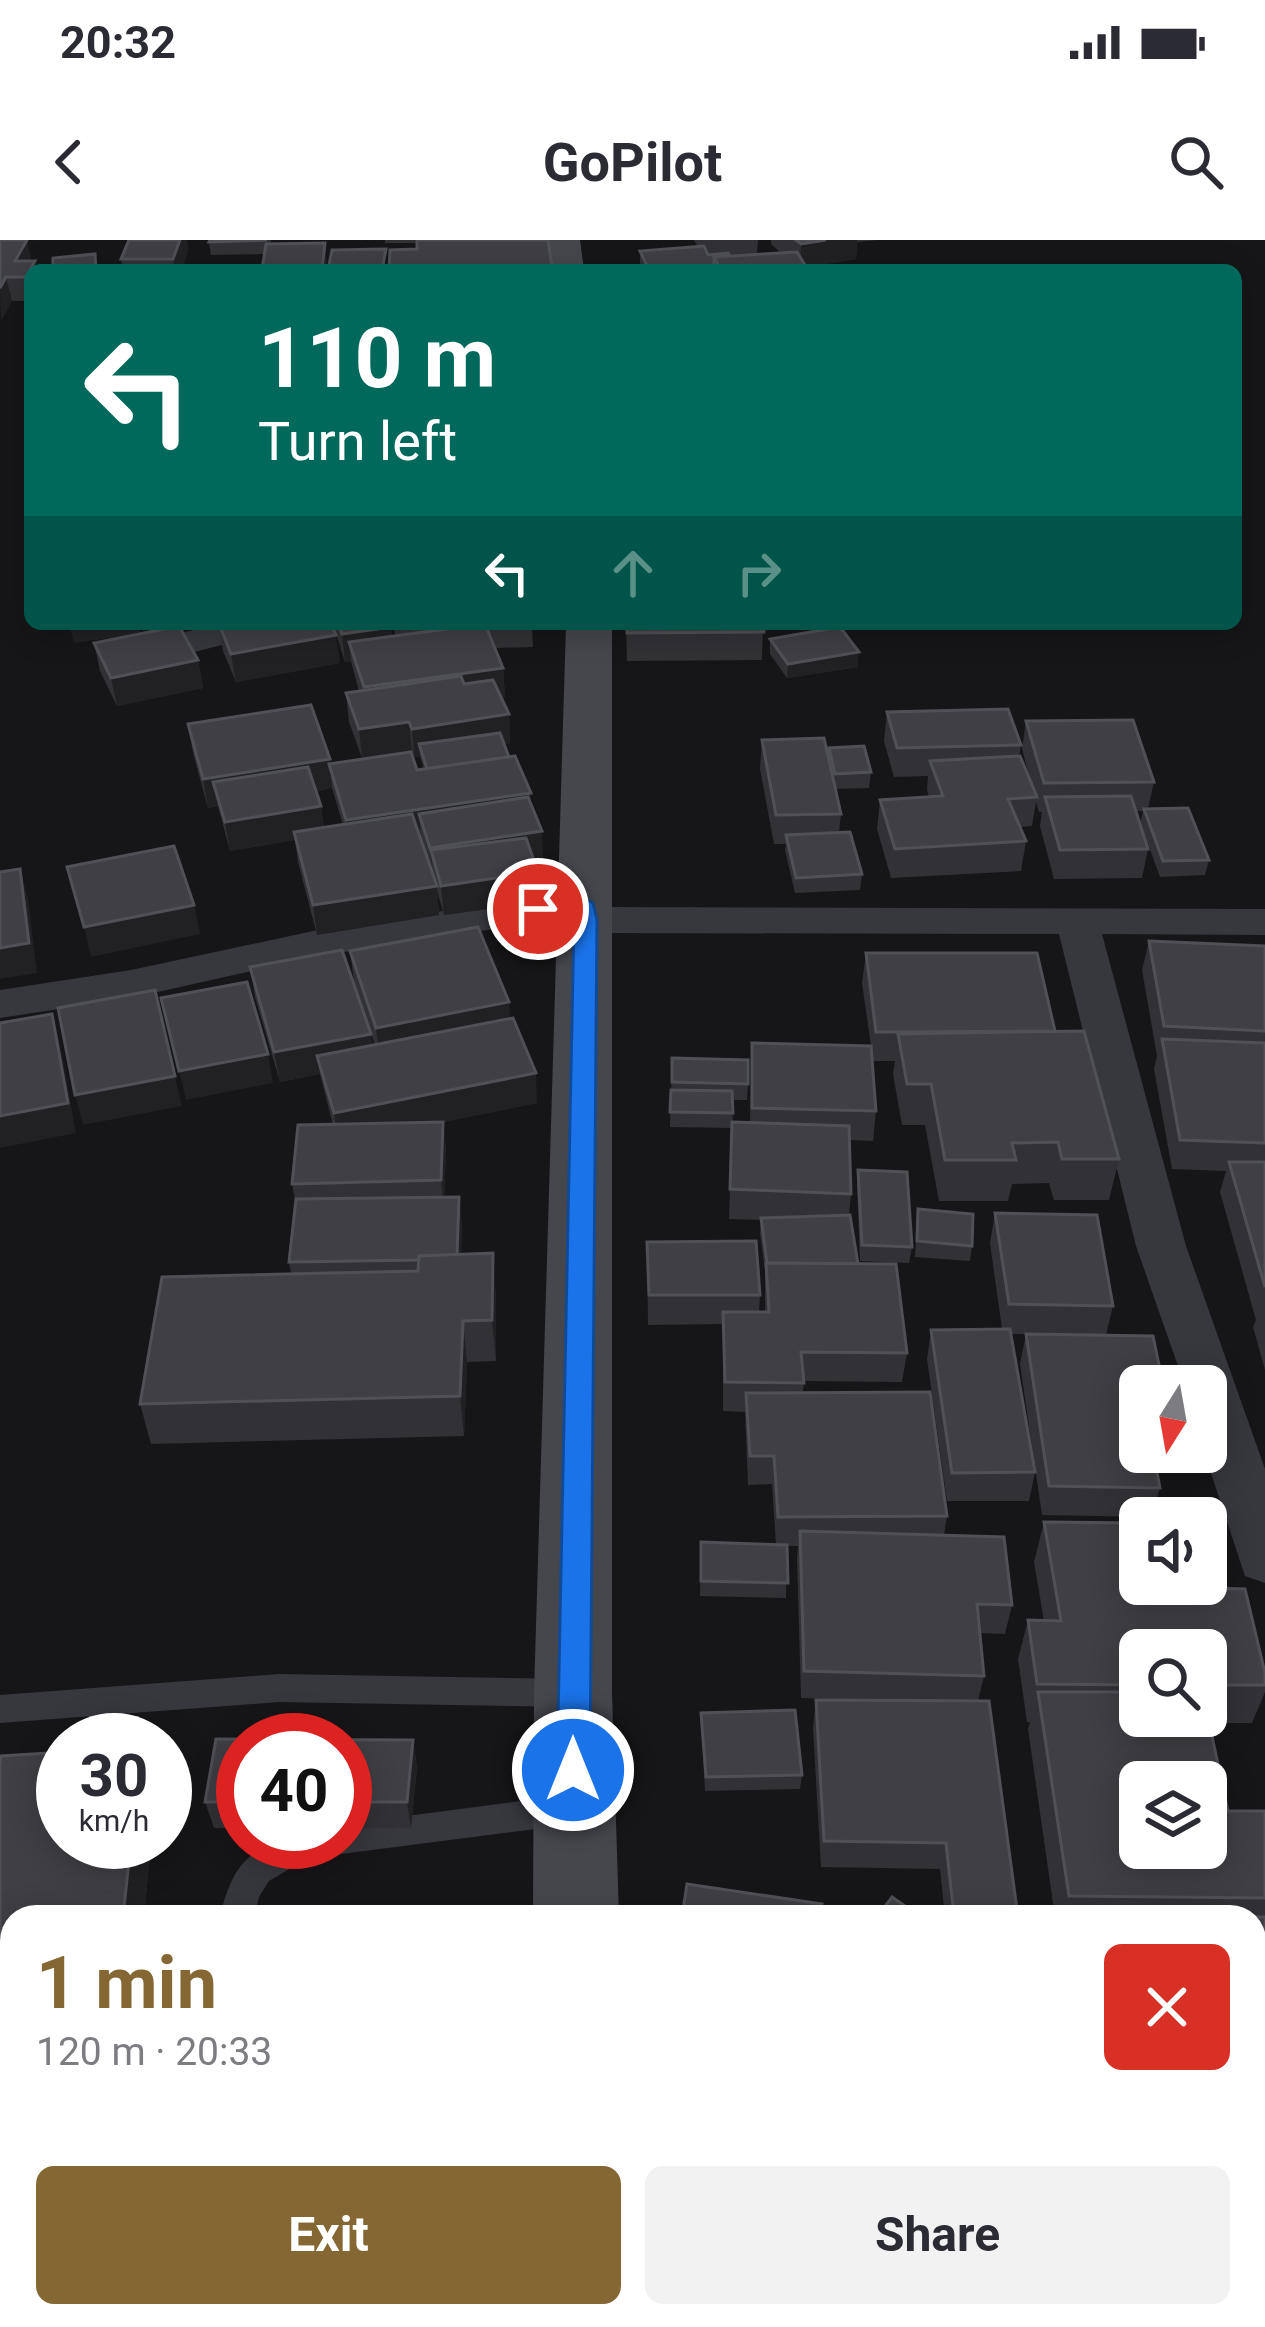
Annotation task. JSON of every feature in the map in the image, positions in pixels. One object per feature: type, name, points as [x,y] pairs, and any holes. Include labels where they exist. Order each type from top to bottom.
[{"type":"street","points":[[142,654],[237,630]]},
{"type":"street","points":[[576,1905],[573,1693],[589,630]]},
{"type":"street","points":[[0,1004],[130,985],[318,943],[584,912],[1265,922]]},
{"type":"street","points":[[1077,920],[1161,1246],[1197,1339],[1265,1558]]},
{"type":"lane","points":[[0,1709],[279,1688],[573,1693]]},
{"type":"lane","points":[[372,1836],[574,1809]]},
{"type":"lane","points":[[241,1905],[255,1869]]},
{"type":"building","points":[[0,240],[27,240],[15,261],[33,264],[24,264],[24,277],[6,277],[0,288]]},
{"type":"building","points":[[129,240],[180,240],[173,259],[121,259]]},
{"type":"building","points":[[417,240],[548,240],[552,264],[389,264],[390,250],[417,249]]},
{"type":"building","points":[[325,243],[323,264],[263,264],[266,244]]},
{"type":"building","points":[[704,246],[708,255],[730,256],[714,257],[714,264],[646,264],[640,251]]},
{"type":"building","points":[[386,249],[383,264],[329,264],[332,250]]},
{"type":"building","points":[[797,252],[804,264],[718,264],[714,257]]},
{"type":"building","points":[[95,254],[96,264],[53,264],[53,258]]},
{"type":"building","points":[[181,630],[198,660],[111,678],[94,643]]},
{"type":"building","points":[[221,630],[334,630],[336,635],[231,654]]},
{"type":"building","points":[[440,630],[487,630],[503,668],[364,687],[349,642]]},
{"type":"building","points":[[627,630],[764,632],[627,633]]},
{"type":"building","points":[[842,630],[859,652],[788,664],[770,639]]},
{"type":"building","points":[[461,676],[464,684],[493,680],[509,714],[412,729],[409,722],[359,729],[346,693]]},
{"type":"building","points":[[311,705],[330,759],[203,779],[188,724]]},
{"type":"building","points":[[1008,709],[1021,745],[897,748],[887,712]]},
{"type":"building","points":[[1133,720],[1154,782],[1044,783],[1026,721]]},
{"type":"building","points":[[500,733],[509,757],[427,769],[419,744]]},
{"type":"building","points":[[824,738],[841,814],[776,815],[762,740]]},
{"type":"building","points":[[864,746],[871,772],[835,774],[829,748]]},
{"type":"building","points":[[411,752],[417,770],[515,756],[531,793],[346,820],[329,764]]},
{"type":"building","points":[[1020,756],[1037,797],[1008,799],[1026,841],[895,849],[880,800],[943,796],[930,761]]},
{"type":"building","points":[[308,767],[321,806],[225,822],[213,782]]},
{"type":"building","points":[[1131,796],[1148,849],[1060,850],[1045,797]]},
{"type":"building","points":[[528,797],[542,831],[430,848],[419,814]]},
{"type":"building","points":[[1188,808],[1209,860],[1163,861],[1144,809]]},
{"type":"building","points":[[412,814],[437,886],[313,905],[294,832]]},
{"type":"building","points":[[850,832],[862,874],[796,878],[786,835]]},
{"type":"building","points":[[526,838],[538,872],[441,886],[431,850]]},
{"type":"building","points":[[174,846],[194,905],[84,927],[67,867]]},
{"type":"building","points":[[20,869],[29,943],[0,948],[0,872]]},
{"type":"building","points":[[478,927],[509,1002],[376,1028],[350,951]]},
{"type":"building","points":[[1149,941],[1265,946],[1265,1031],[1164,1026]]},
{"type":"building","points":[[342,950],[371,1034],[274,1052],[250,967]]},
{"type":"building","points":[[866,953],[1037,953],[1055,1031],[876,1032]]},
{"type":"building","points":[[247,982],[268,1054],[179,1071],[161,998]]},
{"type":"building","points":[[155,990],[175,1076],[75,1095],[58,1008]]},
{"type":"building","points":[[52,1014],[68,1103],[0,1116],[0,1023]]},
{"type":"building","points":[[513,1018],[536,1073],[334,1113],[317,1056]]},
{"type":"building","points":[[1084,1031],[1119,1159],[1062,1159],[1058,1142],[1012,1143],[1016,1160],[945,1160],[931,1084],[907,1084],[898,1034]]},
{"type":"building","points":[[1162,1039],[1265,1043],[1265,1143],[1180,1140]]},
{"type":"building","points":[[752,1043],[871,1046],[876,1111],[752,1108]]},
{"type":"building","points":[[672,1058],[748,1060],[748,1084],[672,1082]]},
{"type":"building","points":[[671,1090],[732,1091],[733,1113],[670,1112]]},
{"type":"building","points":[[443,1122],[441,1180],[292,1184],[298,1125]]},
{"type":"building","points":[[732,1122],[849,1126],[851,1194],[730,1189]]},
{"type":"building","points":[[1229,1162],[1265,1162],[1265,1287]]},
{"type":"building","points":[[858,1170],[907,1172],[912,1247],[862,1245]]},
{"type":"building","points":[[459,1197],[457,1255],[289,1262],[296,1199]]},
{"type":"building","points":[[918,1209],[973,1214],[972,1246],[917,1241]]},
{"type":"building","points":[[995,1213],[1097,1215],[1113,1306],[1009,1304]]},
{"type":"building","points":[[850,1215],[858,1264],[767,1263],[761,1218]]},
{"type":"building","points":[[756,1241],[760,1295],[649,1295],[647,1242]]},
{"type":"building","points":[[493,1253],[492,1320],[463,1321],[460,1396],[140,1404],[162,1277],[418,1271],[419,1256]]},
{"type":"building","points":[[766,1263],[896,1264],[907,1353],[801,1352],[804,1383],[725,1382],[723,1312],[769,1312]]},
{"type":"building","points":[[1010,1329],[1035,1472],[952,1473],[931,1330]]},
{"type":"building","points":[[1026,1334],[1153,1336],[1159,1365],[1119,1365],[1119,1473],[1157,1473],[1160,1488],[1049,1486]]},
{"type":"building","points":[[930,1392],[947,1516],[778,1517],[774,1456],[750,1456],[746,1393]]},
{"type":"building","points":[[1044,1522],[1119,1523],[1119,1605],[1227,1605],[1227,1588],[1245,1589],[1265,1685],[1227,1685],[1227,1629],[1119,1629],[1119,1685],[1037,1684],[1028,1620],[1061,1621]]},
{"type":"building","points":[[800,1531],[1004,1537],[1012,1605],[977,1604],[984,1676],[804,1671]]},
{"type":"building","points":[[701,1542],[787,1545],[788,1583],[701,1581]]},
{"type":"building","points":[[1038,1692],[1119,1692],[1119,1737],[1212,1737],[1217,1761],[1119,1761],[1119,1869],[1227,1869],[1227,1806],[1228,1811],[1265,1811],[1265,1898],[1069,1896]]},
{"type":"building","points":[[816,1700],[989,1701],[1016,1905],[953,1905],[946,1843],[824,1841]]},
{"type":"building","points":[[795,1710],[802,1775],[706,1777],[701,1713]]},
{"type":"building","points":[[216,1739],[216,1802],[205,1802]]},
{"type":"building","points":[[372,1740],[413,1740],[407,1802],[372,1802]]},
{"type":"building","points":[[36,1754],[36,1869],[128,1869],[124,1905],[0,1905],[1,1756]]},
{"type":"building","points":[[687,1884],[822,1904],[822,1905],[684,1905]]},
{"type":"route","points":[[538,909],[581,903],[586,920],[573,1770]]}]
